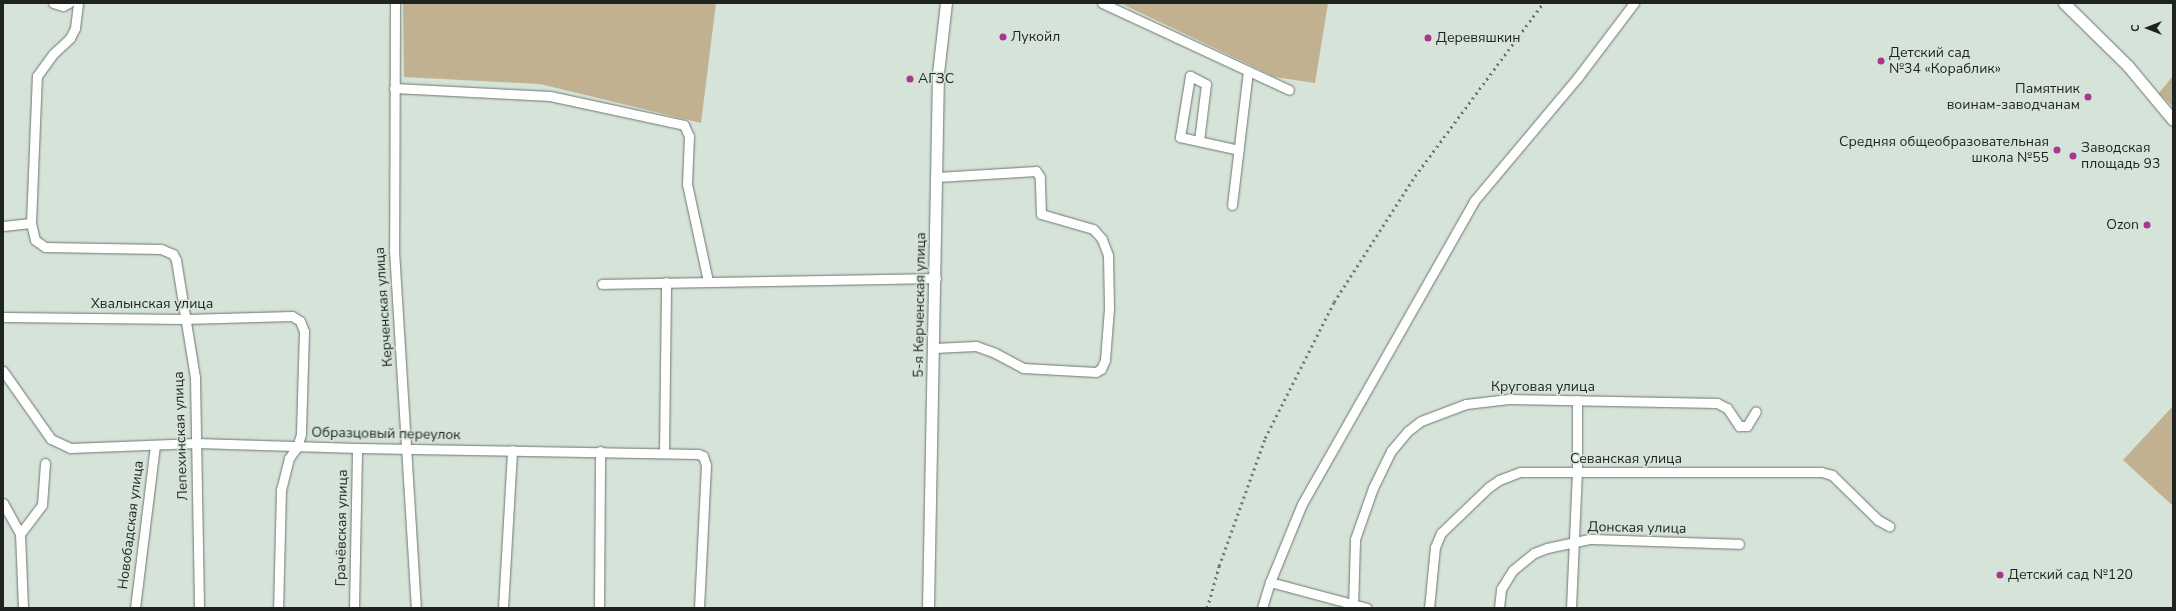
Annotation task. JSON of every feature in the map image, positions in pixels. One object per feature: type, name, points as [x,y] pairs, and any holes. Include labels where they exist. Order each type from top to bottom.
[{"type":"main road","name":"5-я Керченская улица","points":[[928,608],[936,278],[938,73],[946,3]]},
{"type":"main road","points":[[2064,3],[2128,66],[2173,120]]},
{"type":"street","points":[[53,3],[63,6],[69,3]]},
{"type":"street","points":[[3,226],[31,223],[36,76],[53,54],[70,38],[74,28],[78,3]]},
{"type":"street","name":"Керченская улица","points":[[395,3],[394,250],[408,449],[416,608]]},
{"type":"street","points":[[1102,3],[1289,90]]},
{"type":"street","points":[[1262,608],[1270,582],[1302,504],[1474,200],[1578,77],[1634,3]]},
{"type":"street","points":[[1232,205],[1248,71]]},
{"type":"street","points":[[1199,141],[1206,84],[1190,76],[1180,137],[1239,150]]},
{"type":"street","points":[[394,88],[550,96],[684,125],[688,136],[687,184],[708,281]]},
{"type":"street","points":[[934,348],[976,346],[995,353],[1016,366],[1030,370],[1096,372],[1101,369],[1105,360],[1109,308],[1108,255],[1102,239],[1093,229],[1041,214],[1040,177],[1036,171],[937,177]]},
{"type":"street","name":"Лепехинская улица","points":[[31,223],[35,240],[45,247],[161,249],[173,254],[177,265],[195,377],[199,608]]},
{"type":"street","points":[[602,284],[936,278]]},
{"type":"street","points":[[664,452],[666,282]]},
{"type":"street","name":"Хвалынская улица","points":[[3,317],[185,319],[292,316],[300,322],[304,331],[300,434],[297,447]]},
{"type":"street","name":"Образцовый переулок","points":[[3,370],[51,439],[70,448],[197,443],[297,447],[664,452],[702,456],[706,465],[699,608]]},
{"type":"street","name":"Круговая улица","points":[[1353,607],[1355,539],[1373,488],[1391,451],[1408,430],[1421,421],[1480,402],[1508,399],[1717,403],[1727,408],[1739,426],[1747,426],[1756,411]]},
{"type":"street","points":[[1571,608],[1578,473],[1578,400]]},
{"type":"street","name":"Новобадская улица","points":[[135,608],[154,445]]},
{"type":"street","points":[[278,608],[281,489],[289,458],[297,447]]},
{"type":"street","name":"Грачёвская улица","points":[[354,608],[357,448]]},
{"type":"street","points":[[503,608],[512,450]]},
{"type":"street","points":[[599,608],[600,451]]},
{"type":"street","points":[[20,534],[42,505],[45,463]]},
{"type":"street","name":"Севанская улица","points":[[1429,608],[1436,542],[1441,534],[1489,487],[1499,480],[1520,472],[1821,472],[1832,475],[1878,520],[1889,526]]},
{"type":"street","points":[[3,503],[20,534],[23,608]]},
{"type":"street","name":"Донская улица","points":[[1499,608],[1501,589],[1513,570],[1540,550],[1574,544],[1589,539],[1739,544]]},
{"type":"street","points":[[1270,582],[1328,596],[1353,607],[1367,608]]},
{"type":"shaded area","points":[[403,3],[716,3],[701,123],[540,84],[404,77]]},
{"type":"shaded area","points":[[1120,3],[1328,3],[1315,83],[1275,77]]},
{"type":"shaded area","points":[[2173,76],[2173,107],[2159,93]]},
{"type":"shaded area","points":[[2173,406],[2173,506],[2123,460]]},
{"type":"railway","points":[[1207,608],[1219,566],[1265,438],[1334,302],[1415,176],[1543,3]]},
{"type":"place","name":"Лукойл","points":[[1003,37]]},
{"type":"place","name":"Деревяшкин","points":[[1428,38]]},
{"type":"place","name":"Детский сад №34 «Кораблик»","points":[[1881,61]]},
{"type":"place","name":"АГЗС","points":[[910,79]]},
{"type":"place","name":"Памятник воинам-заводчанам","points":[[2088,97]]},
{"type":"place","name":"Средняя общеобразовательная школа №55","points":[[2057,150]]},
{"type":"place","name":"Заводская площадь 93","points":[[2073,156]]},
{"type":"place","name":"Ozon","points":[[2147,225]]},
{"type":"place","name":"Детский сад №120","points":[[2000,575]]}]
